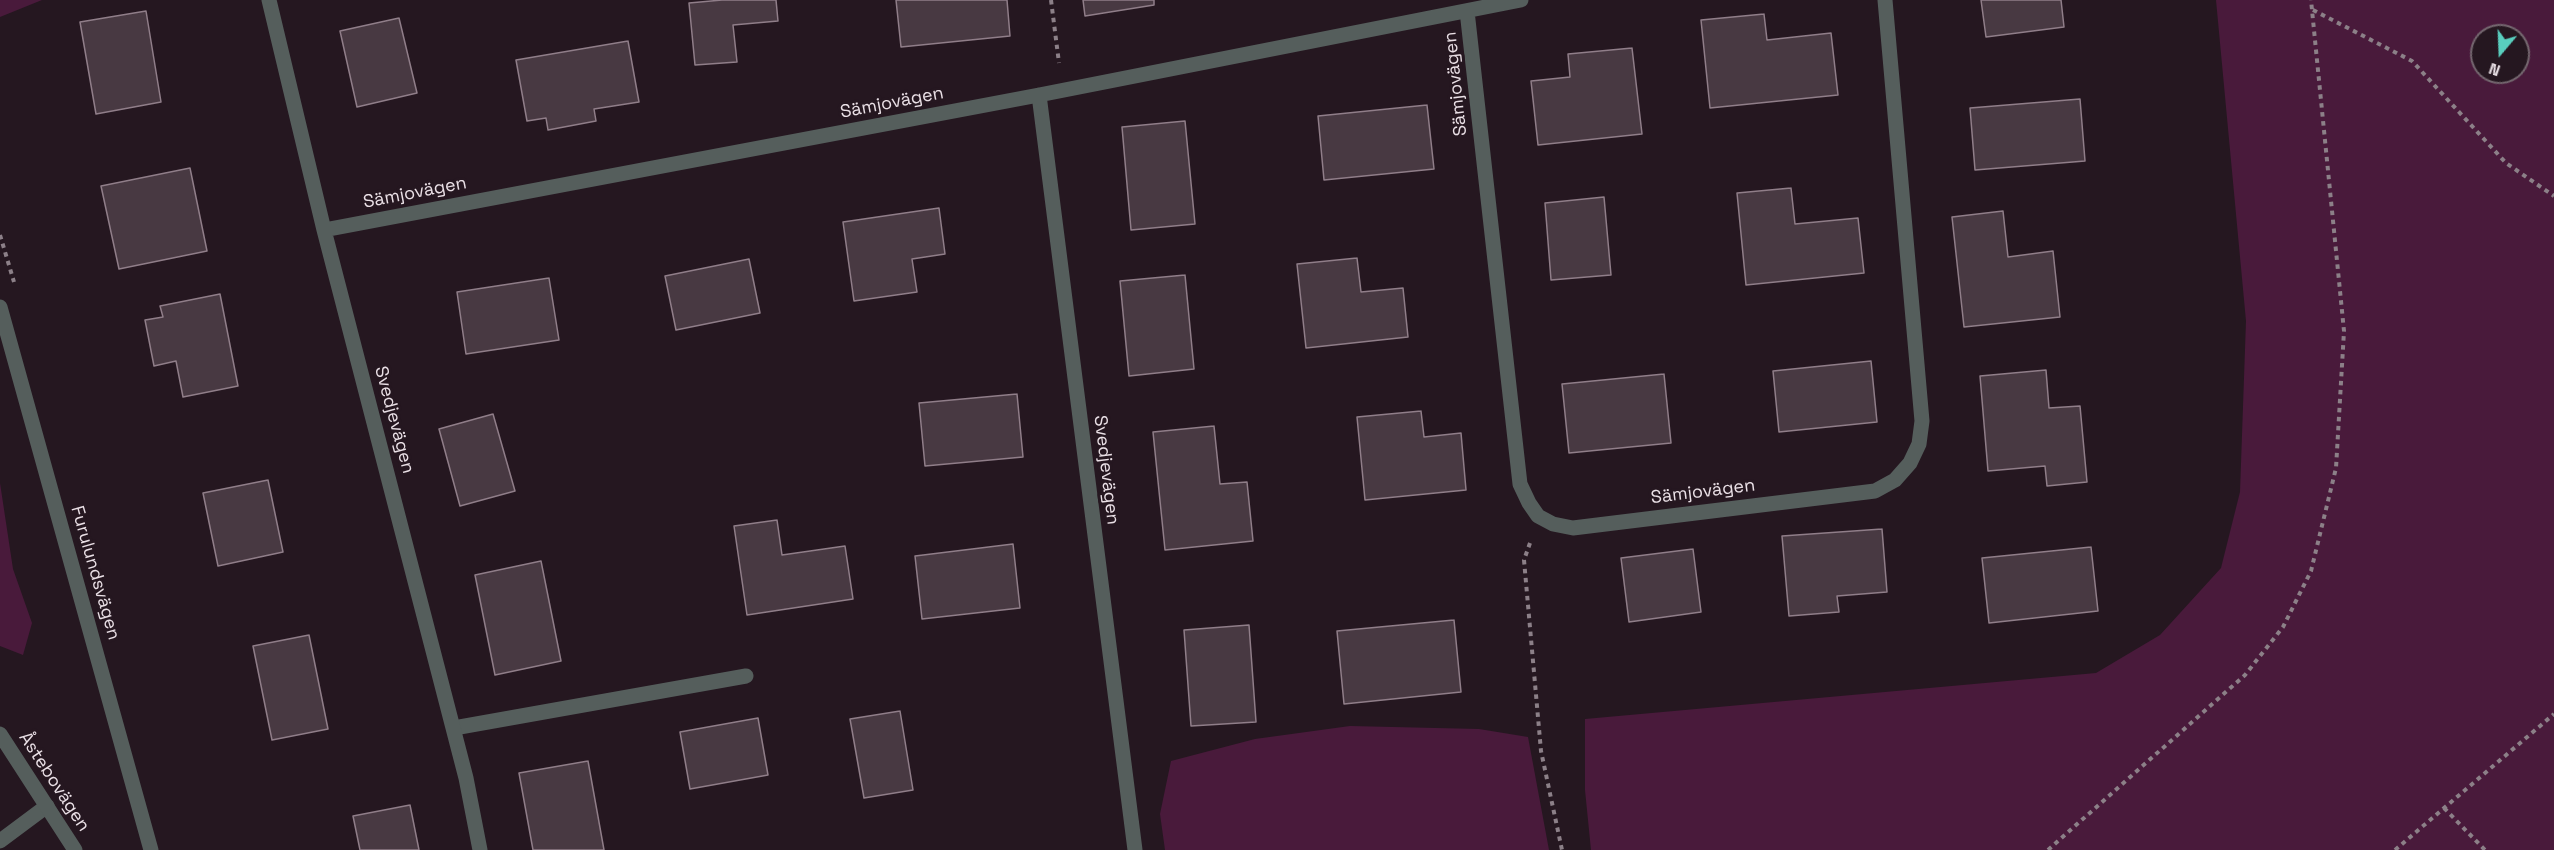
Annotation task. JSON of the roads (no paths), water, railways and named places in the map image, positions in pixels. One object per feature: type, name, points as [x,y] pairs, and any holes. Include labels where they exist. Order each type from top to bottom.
[{"type":"street","name":"Svedjevägen","points":[[269,0],[324,230],[454,728],[480,850]]},
{"type":"street","name":"Sämjovägen","points":[[324,230],[1039,95],[1521,0]]},
{"type":"street","name":"Sämjovägen","points":[[1467,10],[1520,484],[1528,503],[1538,516],[1553,524],[1573,528],[1875,491],[1895,480],[1910,463],[1919,444],[1922,421],[1885,0]]},
{"type":"street","name":"Svedjevägen","points":[[1039,95],[1135,850]]},
{"type":"street","name":"Furulundsvägen","points":[[0,307],[152,850]]},
{"type":"street","points":[[454,728],[746,676]]},
{"type":"street","name":"Åstebovägen","points":[[0,734],[75,850]]},
{"type":"street","points":[[0,841],[47,806]]}]
